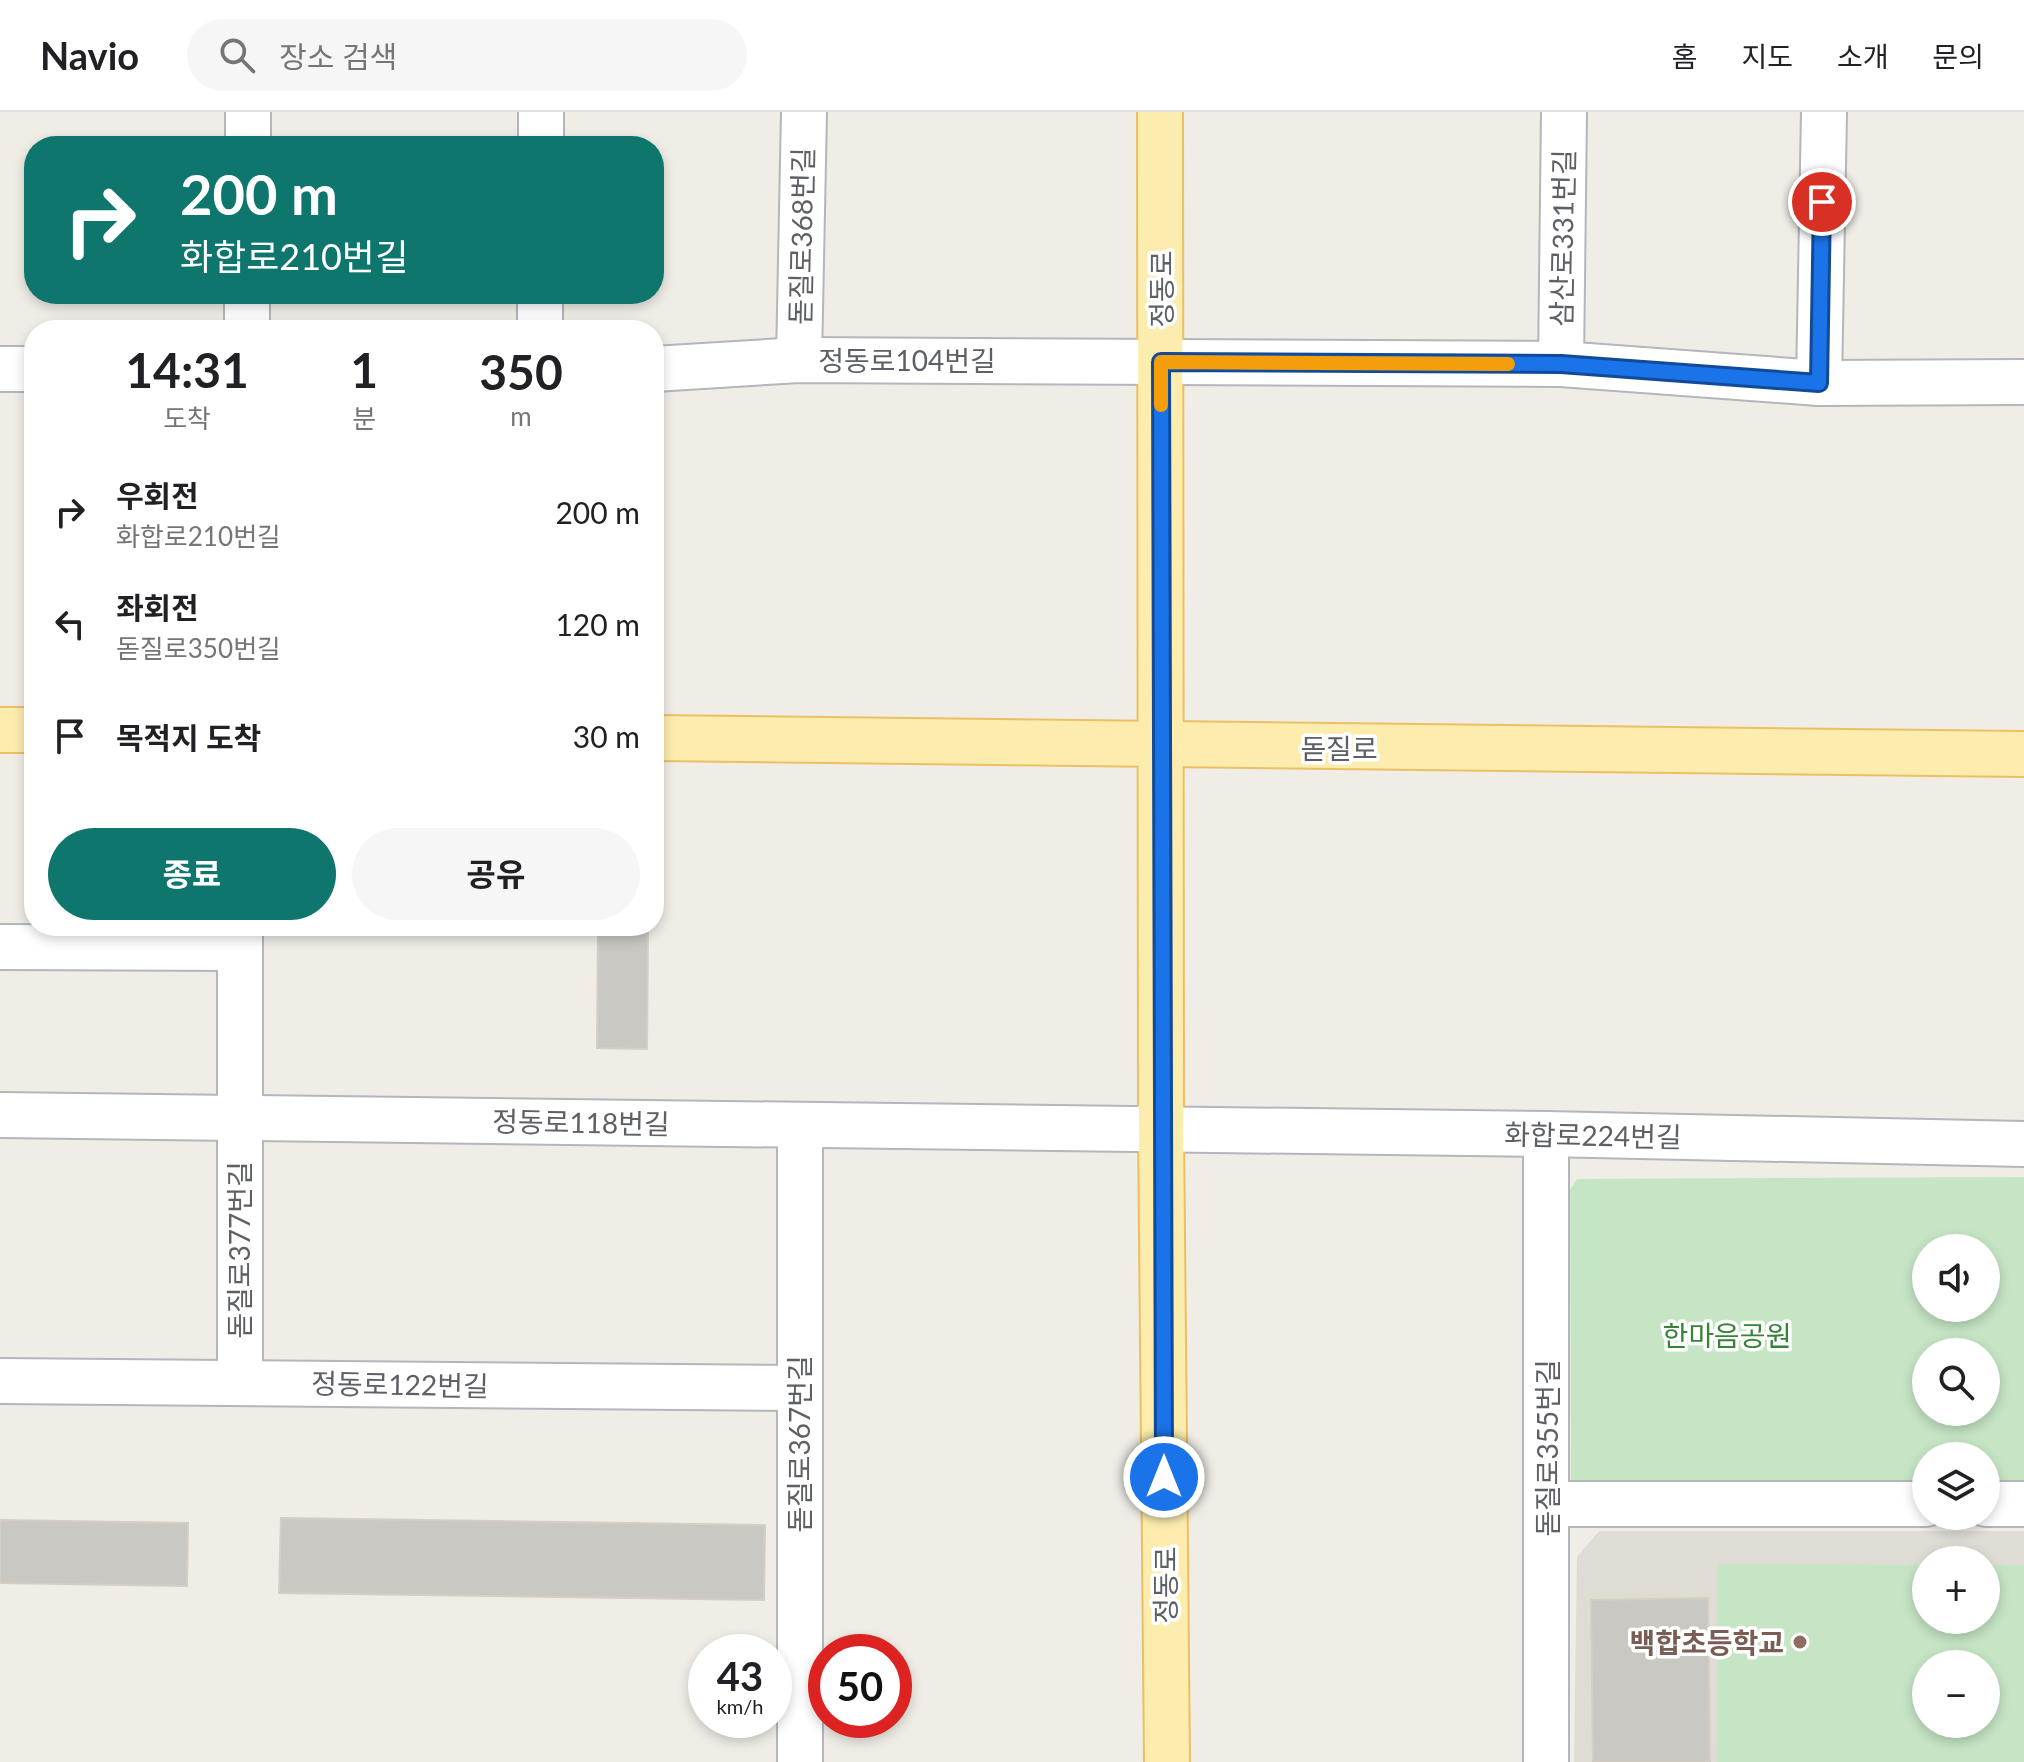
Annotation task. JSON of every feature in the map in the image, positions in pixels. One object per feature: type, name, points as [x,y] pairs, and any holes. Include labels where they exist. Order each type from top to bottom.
[{"type":"main road","name":"정동로","points":[[1160,112],[1161,1129],[1167,1762]]},
{"type":"main road","points":[[0,730],[24,730]]},
{"type":"main road","name":"돋질로","points":[[664,738],[2024,754]]},
{"type":"street","points":[[248,112],[248,136]]},
{"type":"street","points":[[541,112],[541,136]]},
{"type":"street","name":"돋질로368번길","points":[[799,360],[804,112]]},
{"type":"street","name":"삼산로331번길","points":[[1561,364],[1564,112]]},
{"type":"street","points":[[1819,383],[1824,112]]},
{"type":"street","name":"정동로104번길","points":[[664,368],[799,360],[1561,364],[1819,383],[2024,382]]},
{"type":"street","points":[[0,369],[24,369]]},
{"type":"street","points":[[0,947],[240,937]]},
{"type":"street","name":"돋질로377번길","points":[[240,937],[240,1383]]},
{"type":"street","name":"정동로118번길","points":[[0,1115],[1161,1129]]},
{"type":"street","name":"돋질로367번길","points":[[800,1125],[800,1762]]},
{"type":"street","name":"화합로224번길","points":[[1161,1129],[2024,1144]]},
{"type":"street","name":"돋질로355번길","points":[[1546,1134],[1546,1762]]},
{"type":"street","name":"정동로122번길","points":[[0,1381],[799,1388]]},
{"type":"street","points":[[1548,1504],[1912,1504]]},
{"type":"street","points":[[2000,1504],[2024,1504]]},
{"type":"shaded area","name":"백합초등학교","points":[[1599,1531],[2024,1531],[2024,1762],[1574,1762],[1577,1557]]},
{"type":"green space","name":"한마음공원","points":[[2024,1177],[2024,1489],[2000,1490],[2000,1442],[1912,1442],[1912,1490],[1571,1491],[1570,1190],[1577,1179]]},
{"type":"green space","points":[[1718,1564],[1912,1565],[1912,1634],[2000,1634],[2000,1565],[2024,1565],[2024,1762],[1717,1762]]},
{"type":"building","points":[[598,936],[648,936],[647,1049],[597,1048]]},
{"type":"building","points":[[281,1518],[765,1525],[764,1600],[279,1593]]},
{"type":"building","points":[[0,1520],[188,1523],[187,1586],[0,1583]]},
{"type":"building","points":[[1708,1598],[1710,1762],[1593,1762],[1591,1600]]},
{"type":"slow traffic","points":[[1161,405],[1161,362],[1508,364]]},
{"type":"place","name":"백합초등학교","points":[[1800,1642]]},
{"type":"route","points":[[1164,1477],[1161,362],[1561,364],[1819,383],[1822,202]]}]
